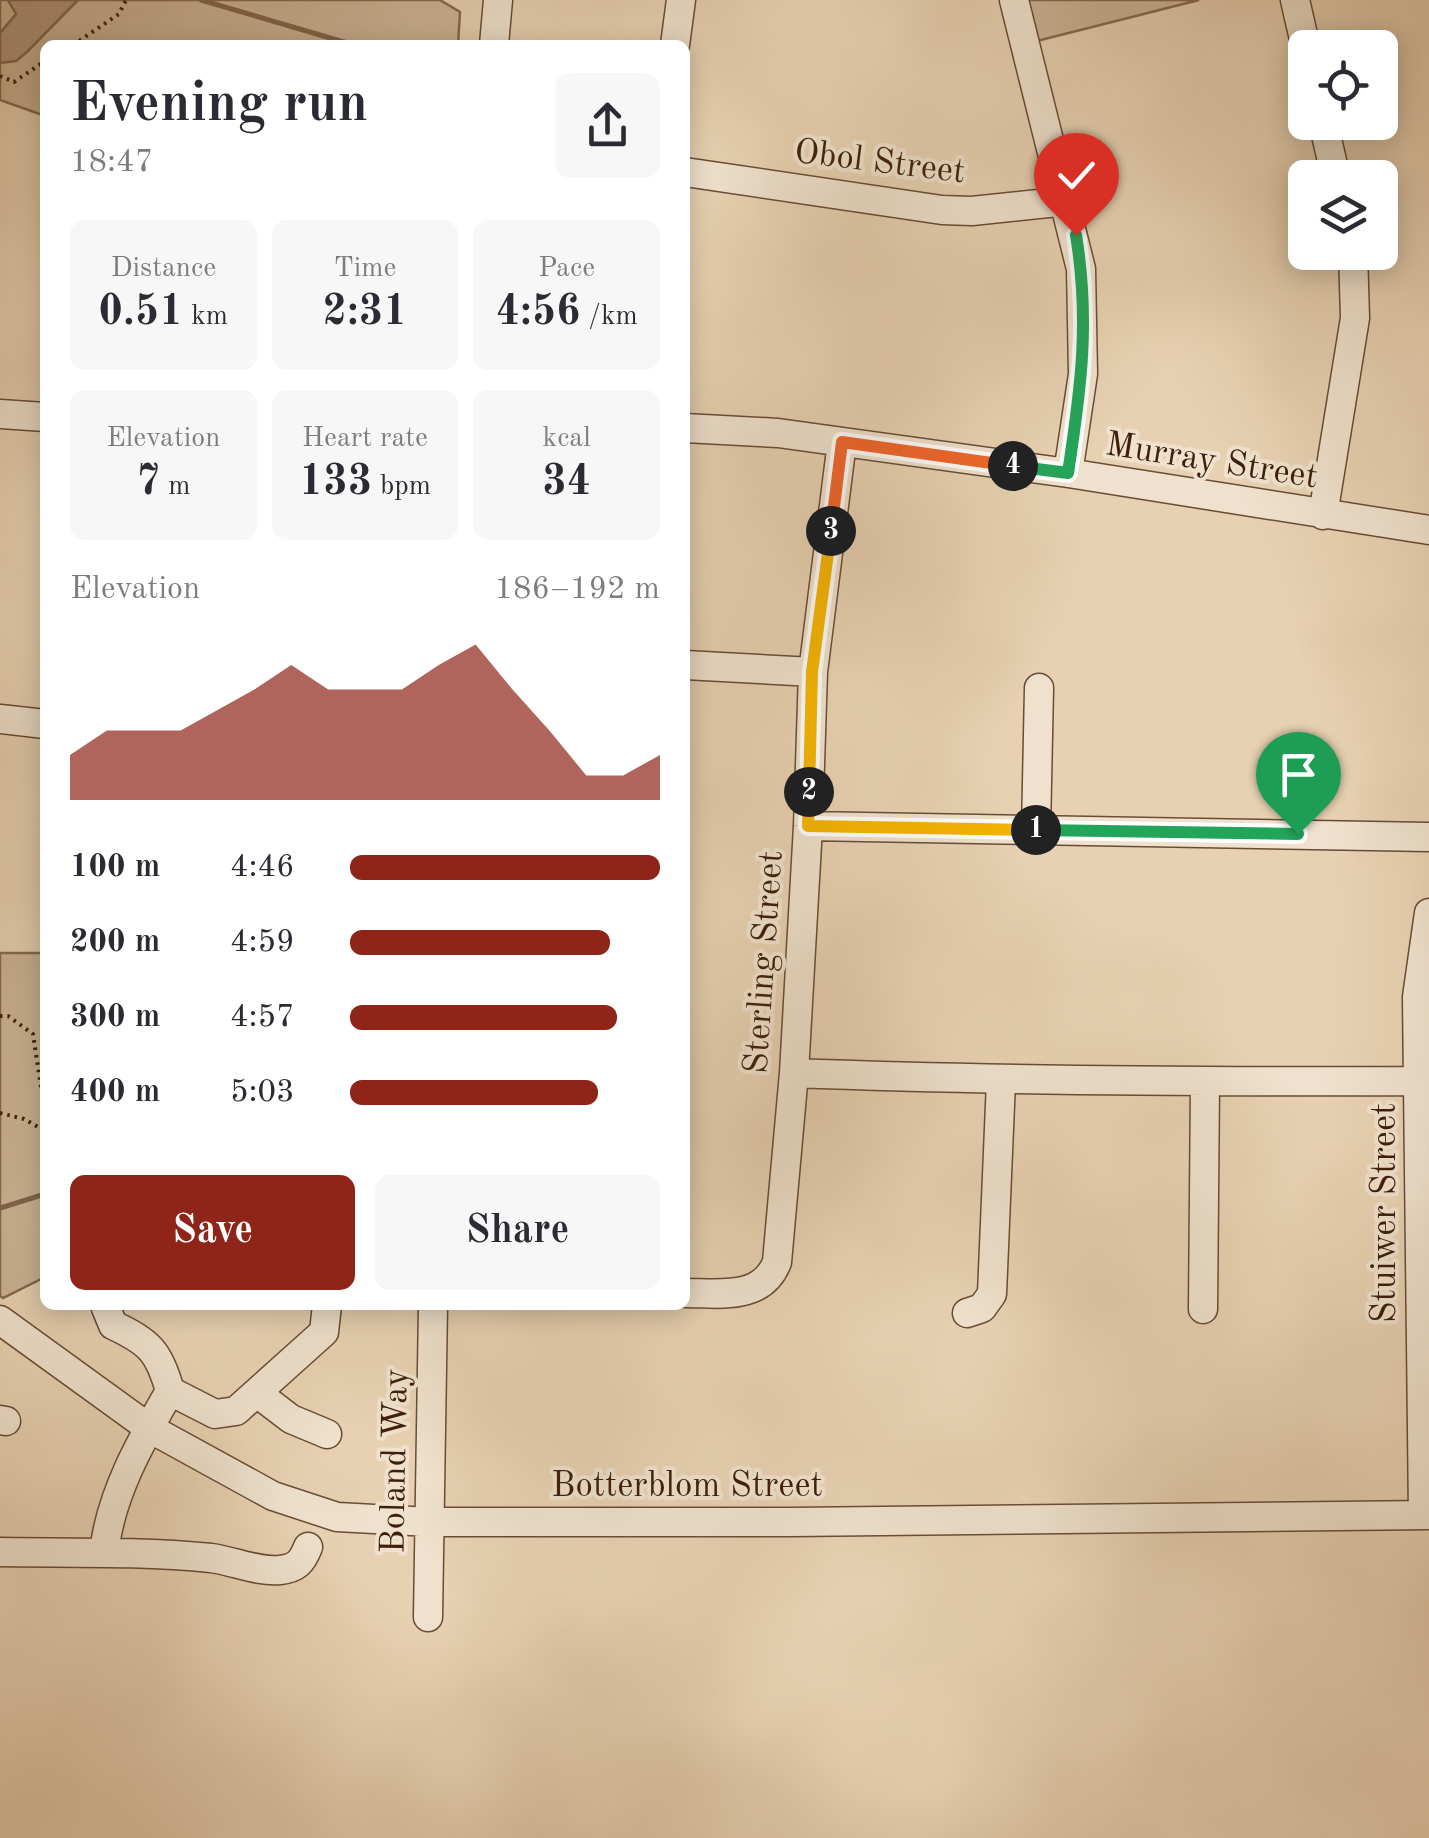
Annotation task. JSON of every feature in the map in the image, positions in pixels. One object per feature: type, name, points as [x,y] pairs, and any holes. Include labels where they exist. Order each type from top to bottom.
[{"type":"street","points":[[494,40],[498,0]]},
{"type":"street","points":[[676,40],[680,0]]},
{"type":"street","points":[[1014,0],[1081,268],[1085,342],[1068,473]]},
{"type":"street","points":[[1295,0],[1302,30]]},
{"type":"street","name":"Obol Street","points":[[690,173],[942,210],[995,210],[1067,201]]},
{"type":"street","points":[[1323,515],[1355,318],[1353,270]]},
{"type":"street","points":[[0,414],[40,417]]},
{"type":"street","name":"Murray Street","points":[[690,428],[778,433],[1068,473],[1429,530]]},
{"type":"street","name":"Sterling Street","points":[[690,1293],[748,1291],[772,1274],[779,1244],[794,1073],[812,672],[842,442]]},
{"type":"street","points":[[690,665],[812,672]]},
{"type":"street","points":[[1036,830],[1040,688]]},
{"type":"street","points":[[0,719],[40,723]]},
{"type":"street","points":[[808,826],[1429,837]]},
{"type":"street","name":"Stuiwer Street","points":[[1426,1515],[1424,1081],[1416,998],[1429,913]]},
{"type":"street","points":[[794,1073],[1002,1081],[1424,1081]]},
{"type":"street","points":[[967,1313],[982,1308],[992,1294],[1002,1081]]},
{"type":"street","points":[[1204,1308],[1205,1083]]},
{"type":"street","points":[[107,1310],[113,1324],[147,1342],[170,1391],[214,1414],[236,1411],[324,1332],[326,1310]]},
{"type":"street","name":"Boland Way","points":[[428,1617],[434,1310]]},
{"type":"street","name":"Botterblom Street","points":[[0,1320],[149,1428],[273,1496],[337,1517],[430,1522],[792,1522],[1426,1515]]},
{"type":"street","points":[[104,1553],[110,1519],[129,1468],[170,1391]]},
{"type":"street","points":[[257,1393],[291,1419],[327,1434]]},
{"type":"street","points":[[0,1552],[212,1558],[276,1570],[293,1568],[308,1548]]},
{"type":"path","points":[[80,40],[119,14],[126,0]]},
{"type":"path","points":[[0,76],[14,82],[40,64]]},
{"type":"path","points":[[0,1016],[8,1016],[33,1034],[40,1080]]},
{"type":"path","points":[[0,1113],[24,1118],[40,1128]]},
{"type":"shaded area","points":[[0,0],[440,0],[460,12],[458,40],[40,40],[40,114],[0,100]]},
{"type":"shaded area","points":[[8,0],[78,0],[16,61],[0,63],[0,33],[16,14]]},
{"type":"shaded area","points":[[1026,0],[1199,0],[1037,41]]},
{"type":"shaded area","points":[[0,953],[40,953],[40,1280],[0,1296]]},
{"type":"waterway","points":[[201,0],[337,40]]},
{"type":"waterway","points":[[0,1208],[40,1196]]},
{"type":"route","points":[[1076,235],[1085,342],[1068,473],[842,442],[812,672],[808,826],[1298,834]]}]
